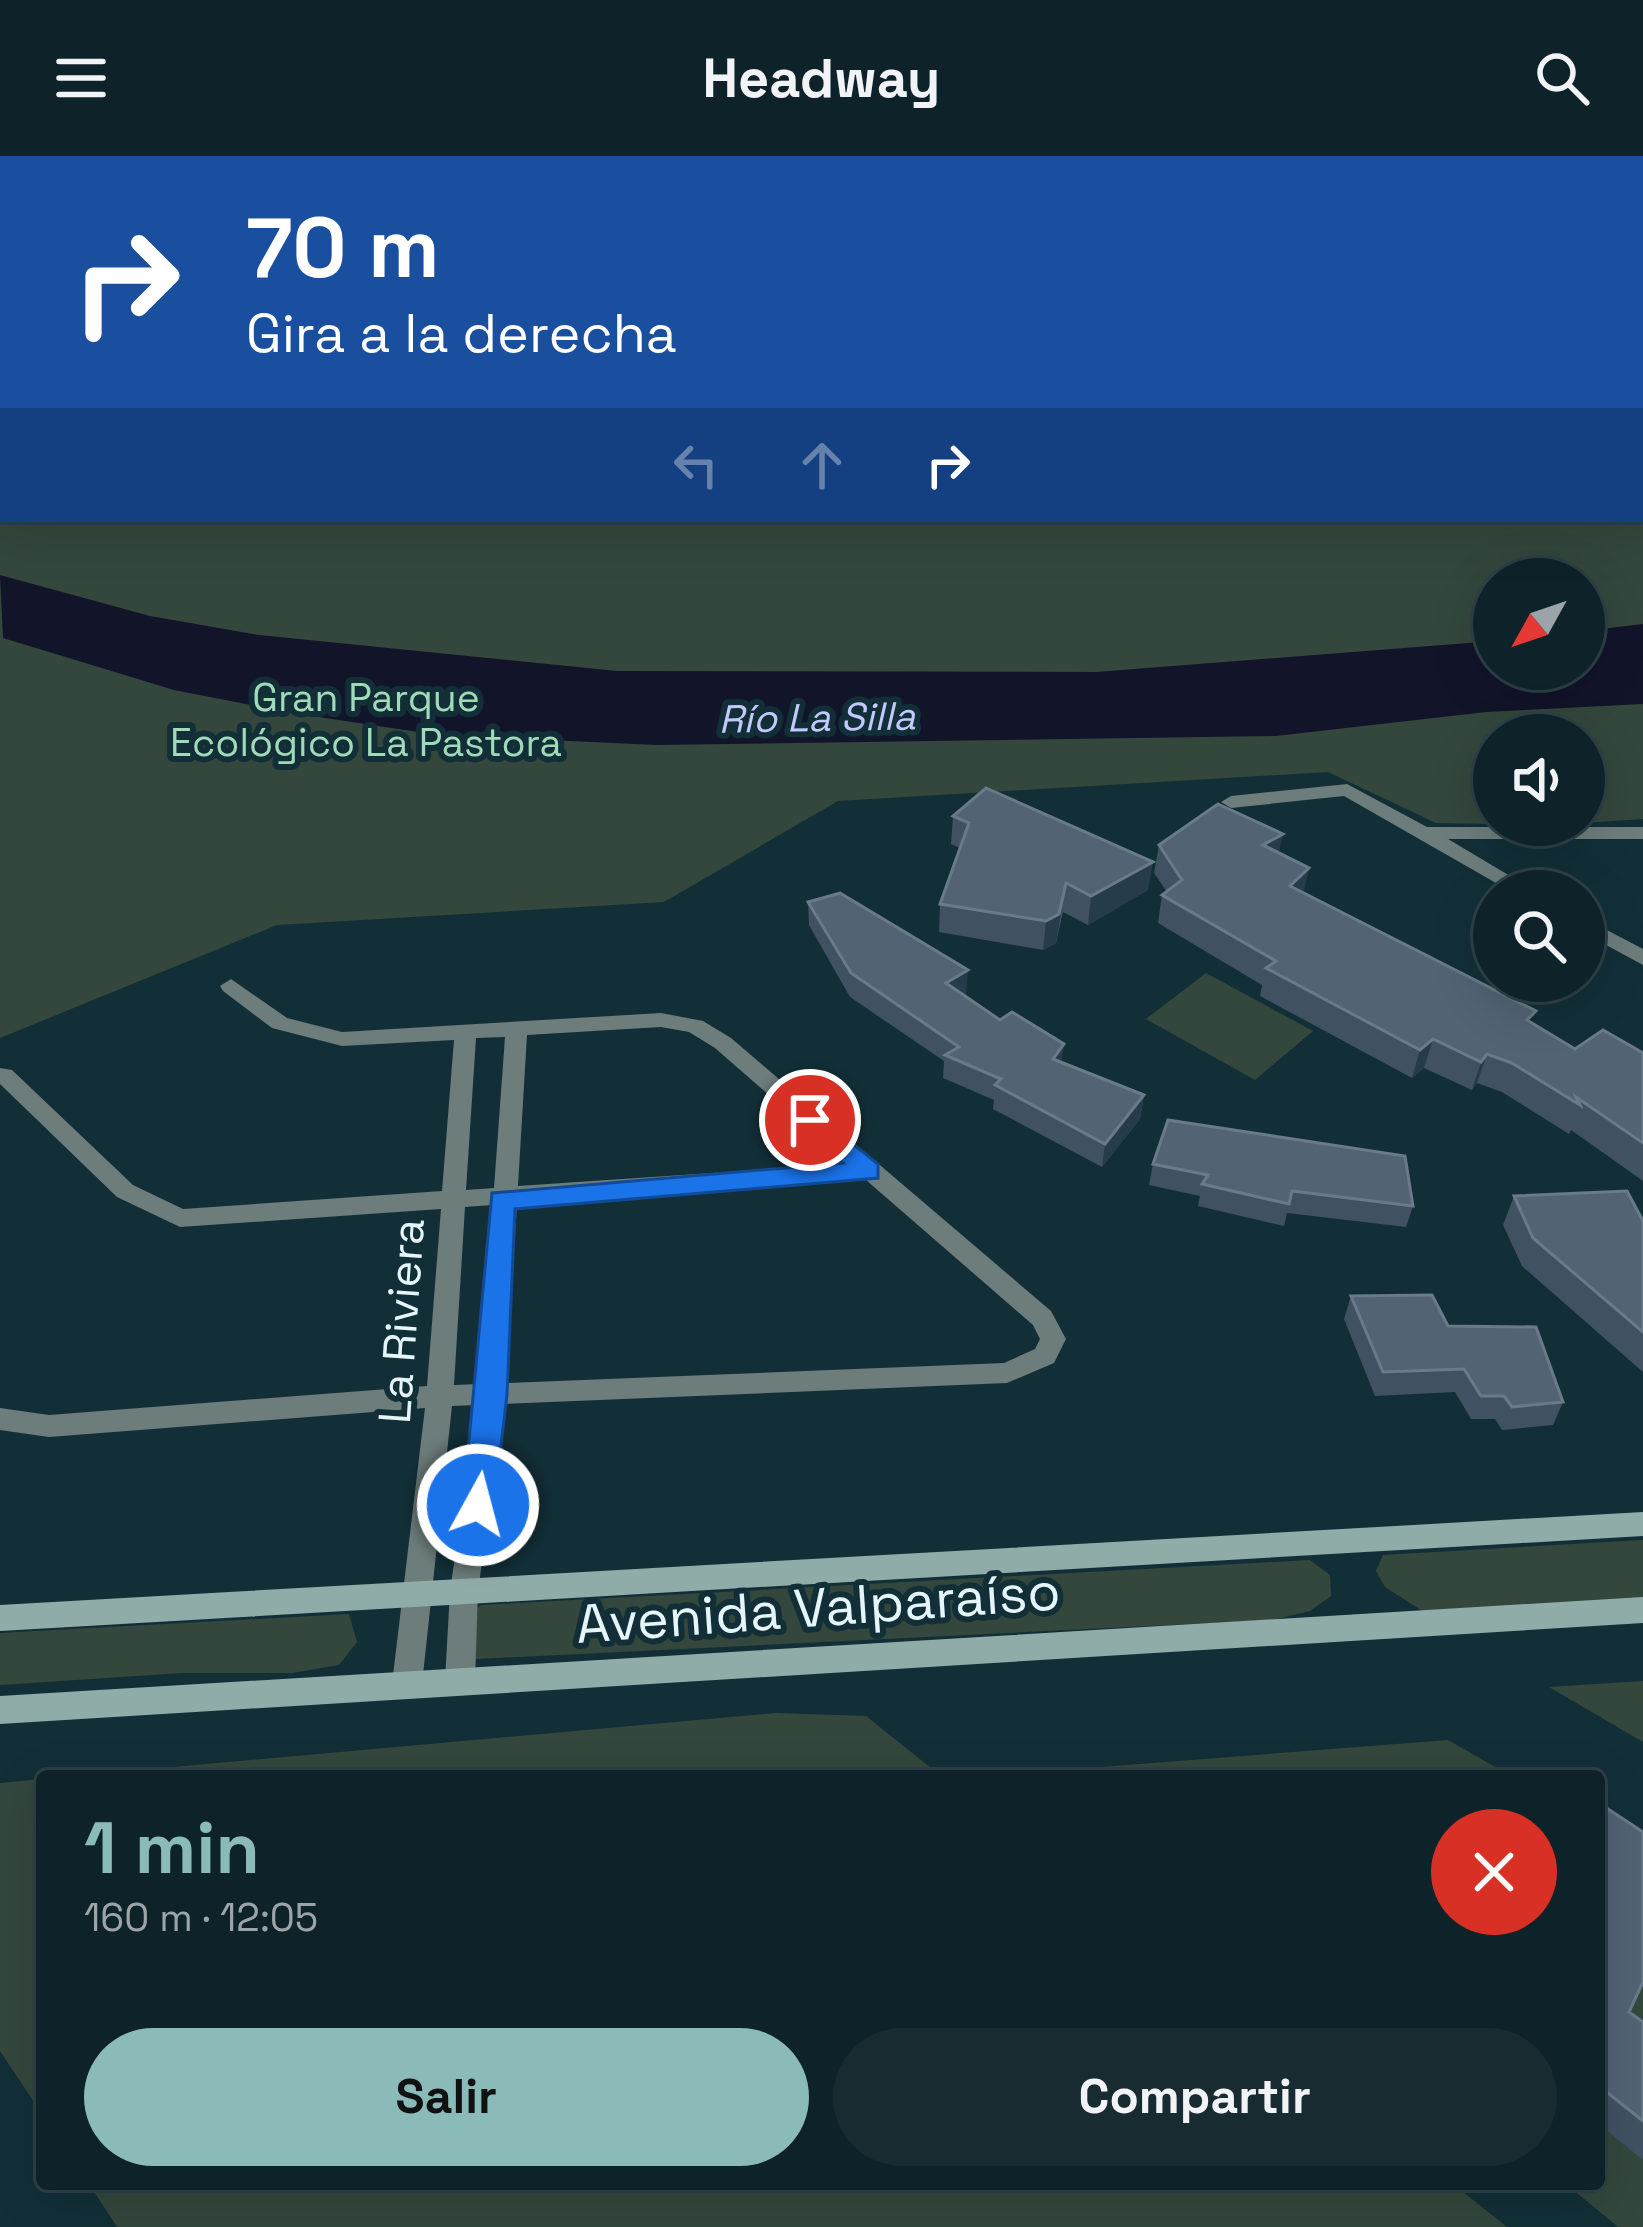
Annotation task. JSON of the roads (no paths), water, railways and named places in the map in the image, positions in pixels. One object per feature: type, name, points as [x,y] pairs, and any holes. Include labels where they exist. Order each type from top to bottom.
[{"type":"main road","name":"Avenida Valparaíso","points":[[0,1618],[1643,1524]]},
{"type":"main road","name":"Avenida Valparaíso","points":[[0,1710],[1643,1610]]},
{"type":"street","points":[[1231,802],[1347,790],[1489,870]]},
{"type":"street","points":[[1425,833],[1643,832]]},
{"type":"street","points":[[1605,936],[1643,958]]},
{"type":"street","points":[[0,1419],[49,1426],[440,1396],[1007,1373],[1046,1356],[1053,1339],[1042,1318],[723,1043],[695,1026],[661,1020],[516,1033],[342,1040],[280,1023],[231,986]]},
{"type":"street","name":"La Riviera","points":[[460,1680],[464,1591],[492,1395],[501,1200],[516,1033]]},
{"type":"street","name":"La Riviera","points":[[406,1684],[440,1396],[465,1035]]},
{"type":"street","points":[[4,1075],[125,1191],[180,1218],[501,1200],[868,1171]]},
{"type":"water","name":"Río La Silla","points":[[0,575],[150,616],[259,635],[617,671],[1096,672],[1473,643],[1473,690],[1605,690],[1605,629],[1643,624],[1643,704],[1486,712],[1276,736],[657,745],[438,735],[292,713],[174,690],[3,638]]},
{"type":"park label","name":"Gran Parque Ecológico La Pastora","points":[[366,720]]}]
